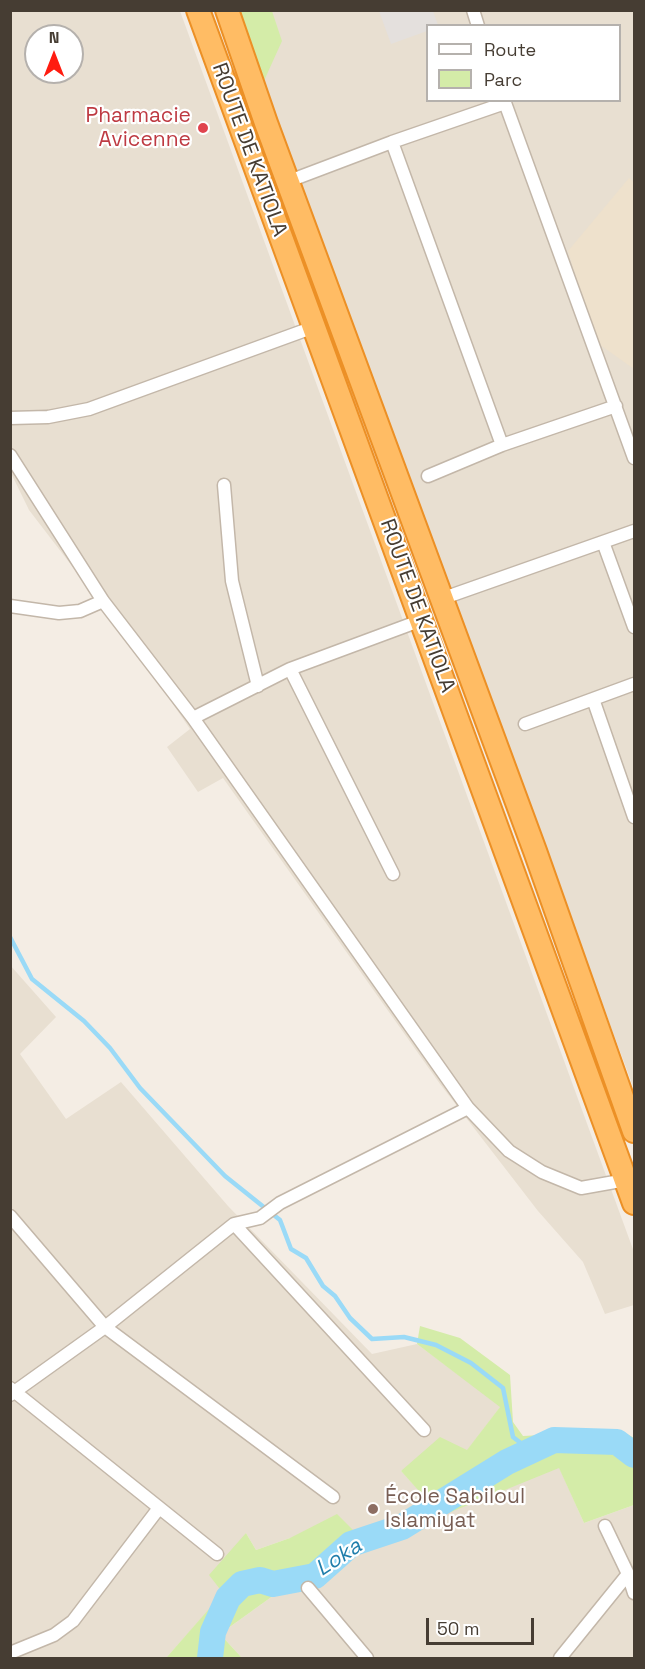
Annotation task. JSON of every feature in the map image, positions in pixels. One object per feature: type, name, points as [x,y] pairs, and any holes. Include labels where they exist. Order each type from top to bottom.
[{"type":"highway","name":"ROUTE DE KATIOLA","points":[[198,10],[634,1203]]},
{"type":"highway","name":"ROUTE DE KATIOLA","points":[[227,10],[535,851],[634,1131]]},
{"type":"street","points":[[289,181],[505,102],[634,458]]},
{"type":"street","points":[[392,142],[502,445]]},
{"type":"street","points":[[10,418],[48,417],[89,409],[314,327]]},
{"type":"street","points":[[428,476],[502,445],[616,406]]},
{"type":"street","points":[[10,455],[103,601],[193,718],[468,1108],[509,1151],[542,1172],[581,1188],[626,1180]]},
{"type":"street","points":[[224,485],[232,581],[258,686]]},
{"type":"street","points":[[441,599],[634,531]]},
{"type":"street","points":[[603,542],[634,627]]},
{"type":"street","points":[[10,606],[59,613],[80,611],[103,601]]},
{"type":"street","points":[[193,718],[290,669],[422,620]]},
{"type":"street","points":[[290,669],[393,874]]},
{"type":"street","points":[[525,724],[634,684]]},
{"type":"street","points":[[593,699],[634,817]]},
{"type":"street","points":[[216,1554],[12,1392],[105,1327],[234,1224],[260,1218],[280,1203],[468,1108]]},
{"type":"street","points":[[10,1216],[105,1327],[333,1497]]},
{"type":"street","points":[[234,1224],[424,1430]]},
{"type":"street","points":[[10,1653],[54,1635],[72,1621],[159,1508]]},
{"type":"street","points":[[605,1526],[634,1593]]},
{"type":"street","points":[[560,1659],[628,1575]]},
{"type":"street","points":[[308,1588],[367,1659]]},
{"type":"shaded area","points":[[11,11],[180,11],[634,1252],[634,1305],[605,1314],[583,1262],[538,1211],[440,1084],[223,778],[198,792],[167,747],[190,729],[131,643],[29,510],[11,473]]},
{"type":"shaded area","points":[[237,11],[634,11],[634,1089],[501,731]]},
{"type":"shaded area","points":[[379,11],[433,11],[438,24],[426,24],[426,31],[391,44]]},
{"type":"shaded area","points":[[629,178],[634,182],[634,369],[596,342],[568,251]]},
{"type":"shaded area","points":[[10,965],[56,1017],[20,1054],[66,1119],[121,1082],[228,1206],[372,1354],[417,1344],[501,1406],[467,1451],[401,1471],[428,1500],[398,1520],[357,1534],[290,1538],[256,1550],[246,1533],[224,1593],[166,1658],[11,1658]]},
{"type":"shaded area","points":[[559,1467],[584,1523],[634,1505],[634,1658],[242,1658],[220,1634],[295,1580],[355,1551]]},
{"type":"green space","points":[[237,11],[272,11],[282,41],[263,83]]},
{"type":"green space","points":[[420,1326],[460,1338],[510,1375],[513,1422],[523,1436],[579,1433],[627,1434],[634,1438],[634,1505],[584,1523],[559,1468],[355,1551],[295,1580],[220,1634],[242,1658],[166,1658],[223,1593],[209,1575],[246,1533],[256,1550],[290,1538],[337,1514],[357,1534],[398,1520],[427,1500],[401,1471],[440,1437],[467,1450],[500,1407],[417,1344]]},
{"type":"waterway","points":[[10,937],[32,979],[84,1021],[110,1048],[140,1088],[225,1176],[280,1220],[291,1249],[306,1258],[323,1286],[335,1296],[350,1318],[372,1339],[404,1337],[436,1345],[471,1363],[503,1388],[513,1437],[531,1451]]},
{"type":"waterway","name":"Loka","points":[[210,1658],[213,1632],[228,1598],[242,1584],[260,1580],[273,1584],[315,1576],[351,1544],[402,1527],[507,1462],[554,1440],[617,1442],[634,1455]]},
{"type":"place","name":"Pharmacie Avicenne","points":[[203,128]]},
{"type":"place","name":"École Sabiloul Islamiyat","points":[[373,1509]]}]
